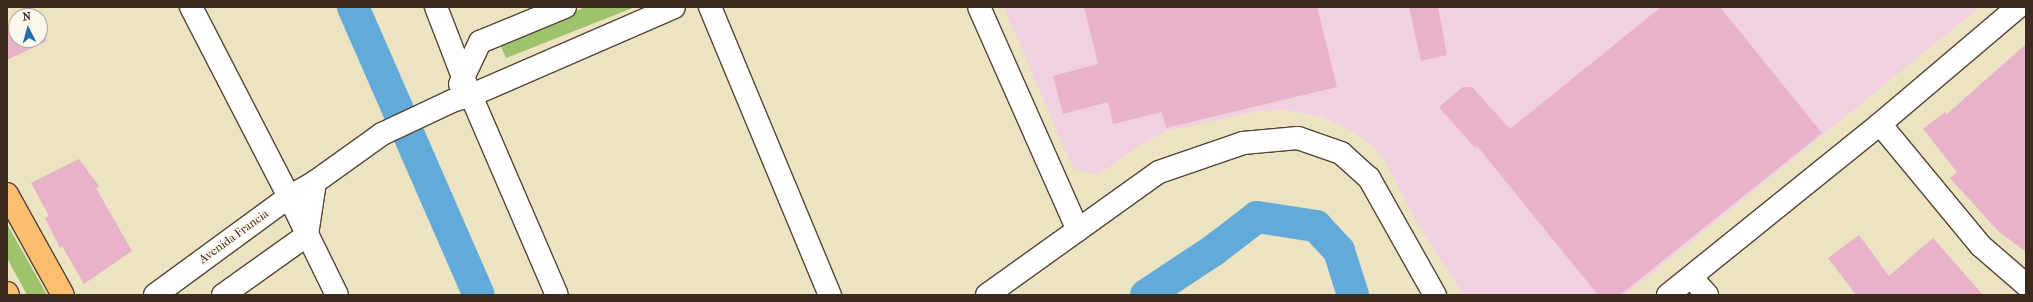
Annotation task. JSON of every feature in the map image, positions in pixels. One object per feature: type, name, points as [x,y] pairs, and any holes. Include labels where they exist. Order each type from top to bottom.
[{"type":"main road","points":[[7,194],[63,295]]},
{"type":"street","points":[[191,7],[289,197],[337,295]]},
{"type":"street","points":[[436,7],[462,91],[557,295]]},
{"type":"street","points":[[462,91],[480,42],[565,7]]},
{"type":"street","name":"Avenida Francia","points":[[155,295],[289,197],[315,182],[382,134],[425,114],[462,91],[674,7]]},
{"type":"street","points":[[710,7],[830,295]]},
{"type":"street","points":[[979,7],[1078,230]]},
{"type":"street","points":[[1668,295],[1880,124],[2018,7]]},
{"type":"street","points":[[1880,124],[1981,246],[2026,285]]},
{"type":"street","points":[[987,295],[1159,172],[1243,143],[1298,138],[1341,153],[1369,178],[1435,295]]},
{"type":"street","points":[[223,295],[307,235],[315,182]]},
{"type":"street","points":[[1691,276],[1707,295]]},
{"type":"shaded area","points":[[1004,7],[1980,7],[1625,295],[1464,295],[1416,221],[1385,161],[1372,145],[1352,131],[1322,117],[1286,110],[1259,111],[1165,131],[1131,151],[1098,175],[1073,168]]},
{"type":"green space","points":[[586,7],[635,7],[506,58],[499,42]]},
{"type":"green space","points":[[7,224],[47,295],[27,295],[7,258]]},
{"type":"building","points":[[1084,7],[1317,7],[1337,87],[1166,128],[1162,112],[1113,124],[1108,102],[1063,114],[1053,76],[1098,64]]},
{"type":"building","points":[[1409,7],[1438,7],[1447,55],[1421,61]]},
{"type":"building","points":[[1661,7],[1720,7],[1822,133],[1620,295],[1598,295],[1477,146],[1475,148],[1439,107],[1463,87],[1472,87],[1510,129]]},
{"type":"building","points":[[7,26],[8,48],[32,48],[7,60]]},
{"type":"building","points":[[2026,44],[2026,252],[1998,231],[1950,178],[1957,172],[1923,129],[1945,112],[1947,114]]},
{"type":"building","points":[[79,159],[99,186],[96,188],[132,251],[84,284],[62,246],[60,248],[45,218],[49,216],[31,183]]},
{"type":"building","points":[[1859,235],[1889,276],[1933,238],[1983,295],[1856,295],[1828,258]]},
{"type":"waterway","points":[[353,7],[479,295]]},
{"type":"waterway","points":[[1146,295],[1214,250],[1257,217],[1316,226],[1339,251],[1353,295]]}]
